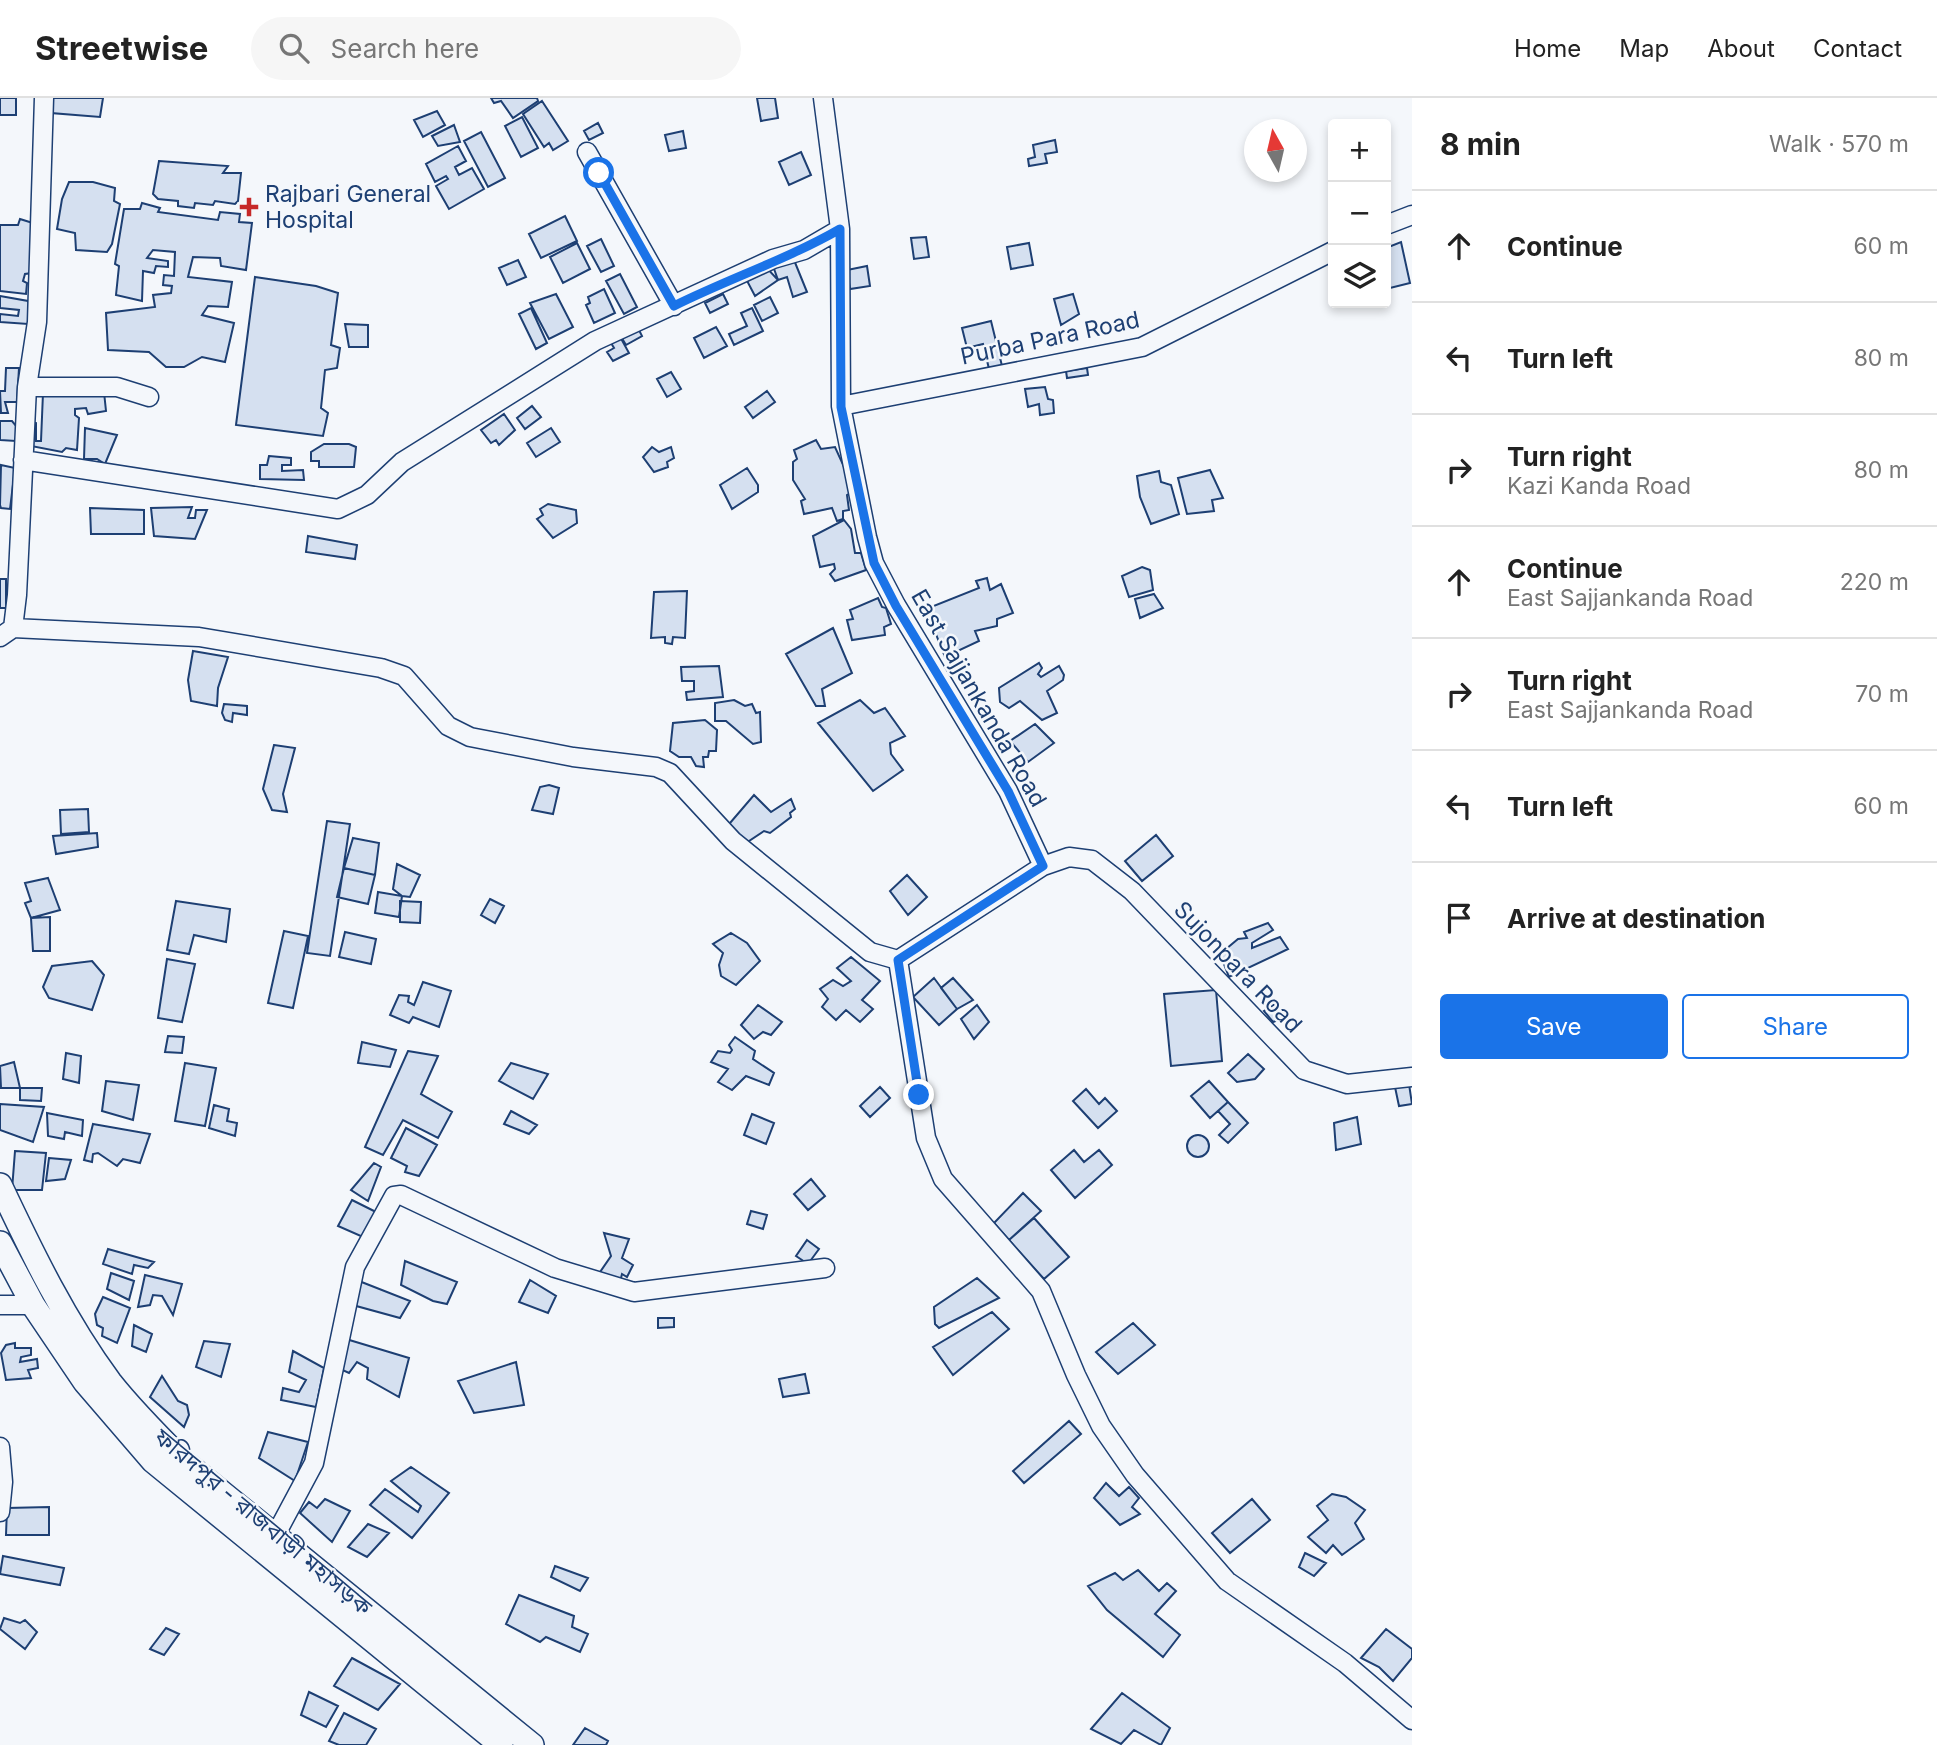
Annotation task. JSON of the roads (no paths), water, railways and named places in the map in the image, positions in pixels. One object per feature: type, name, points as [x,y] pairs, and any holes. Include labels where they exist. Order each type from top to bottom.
[{"type":"main road","name":"ফরিদপুর - রাজবাড়ী মহাসড়ক","points":[[0,1185],[42,1275],[111,1382],[183,1461],[532,1745]]},
{"type":"main road","name":"ফরিদপুর - রাজবাড়ী মহাসড়ক","points":[[0,1243],[33,1305],[85,1382],[153,1461],[501,1745]]},
{"type":"street","points":[[44,98],[37,322],[27,387],[7,633],[199,637],[381,667],[404,676],[448,726],[470,737],[573,757],[656,767],[670,773],[733,841],[792,890],[870,952],[898,960],[1043,866]]},
{"type":"street","name":"East Sajjankanda Road","points":[[823,98],[840,229],[841,407],[874,563],[896,606],[1008,791],[1043,866]]},
{"type":"street","points":[[587,152],[674,306]]},
{"type":"street","points":[[1391,223],[1412,215]]},
{"type":"street","points":[[23,460],[338,509],[366,495],[402,462],[595,341],[773,259],[804,250],[840,229]]},
{"type":"street","name":"Purba Para Road","points":[[841,407],[1142,347],[1328,254]]},
{"type":"street","points":[[27,387],[117,387],[149,397]]},
{"type":"street","name":"Sujonpara Road","points":[[1043,866],[1069,857],[1092,860],[1122,883],[1304,1070],[1347,1084],[1412,1077]]},
{"type":"street","points":[[898,960],[926,1138],[932,1158],[943,1179],[1041,1291],[1076,1376],[1101,1426],[1135,1475],[1227,1581],[1345,1663],[1412,1720]]},
{"type":"street","points":[[275,1536],[314,1463],[355,1267],[394,1196],[401,1195],[555,1268],[634,1292],[825,1268]]},
{"type":"street","points":[[0,1305],[33,1305]]},
{"type":"street","points":[[0,1447],[3,1482],[0,1512]]},
{"type":"place","name":"Rajbari General Hospital","points":[[249,207]]}]
